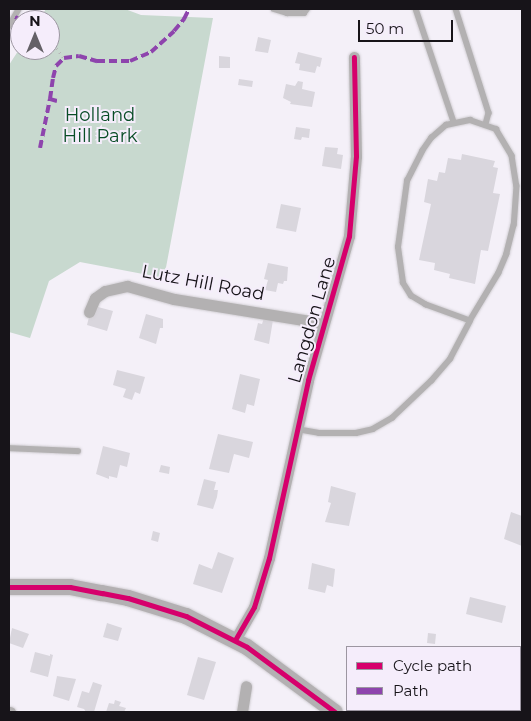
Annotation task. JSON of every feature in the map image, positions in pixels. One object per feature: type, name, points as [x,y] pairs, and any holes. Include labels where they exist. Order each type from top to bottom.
[{"type":"street","name":"Langdon Lane","points":[[235,640],[254,607],[269,558],[322,323],[346,249],[352,209],[356,156],[354,57]]},
{"type":"street","name":"Lutz Hill Road","points":[[89,312],[92,303],[105,290],[127,286],[174,299],[322,323]]},
{"type":"street","points":[[9,587],[70,587],[128,598],[186,616],[235,640],[260,655],[335,712]]},
{"type":"street","points":[[242,712],[246,686]]},
{"type":"lane","points":[[9,26],[20,9]]},
{"type":"lane","points":[[274,9],[287,13],[304,13],[307,9]]},
{"type":"lane","points":[[416,9],[454,122]]},
{"type":"lane","points":[[456,9],[490,113],[486,124]]},
{"type":"lane","points":[[297,429],[320,433],[356,433],[374,429],[386,422],[432,382],[450,359],[499,273],[507,254],[517,202],[517,186],[512,156],[496,129],[470,120],[446,125],[431,138],[407,181],[399,253],[403,283],[411,296],[426,304],[470,321]]},
{"type":"lane","points":[[9,448],[78,451]]},
{"type":"path","points":[[60,52],[64,58]]},
{"type":"green space","name":"Holland Hill Park","points":[[125,9],[141,15],[213,18],[164,278],[80,262],[49,281],[30,338],[9,332],[9,65],[12,60],[60,60],[60,10],[45,10]]},
{"type":"building","points":[[258,37],[271,40],[268,53],[255,51]]},
{"type":"building","points":[[298,52],[322,58],[320,67],[317,66],[315,73],[299,70],[300,64],[295,63]]},
{"type":"building","points":[[219,56],[230,57],[230,68],[219,68]]},
{"type":"building","points":[[239,79],[253,81],[252,87],[238,85]]},
{"type":"building","points":[[298,81],[303,82],[302,89],[315,92],[312,107],[290,104],[291,102],[283,98],[286,84],[295,86]]},
{"type":"building","points":[[296,127],[310,129],[309,138],[294,139]]},
{"type":"building","points":[[325,147],[338,148],[337,154],[343,155],[341,169],[322,166]]},
{"type":"building","points":[[462,154],[495,161],[493,167],[498,168],[493,193],[500,194],[488,251],[481,250],[475,284],[449,278],[450,274],[434,270],[435,263],[419,260],[431,204],[424,202],[428,179],[437,181],[439,172],[445,173],[448,158],[461,160]]},
{"type":"building","points":[[281,204],[301,208],[296,232],[276,228]]},
{"type":"building","points":[[268,263],[288,267],[287,281],[284,281],[283,284],[278,283],[276,292],[265,290],[268,280],[264,279]]},
{"type":"building","points":[[98,307],[113,311],[107,331],[87,325],[91,309],[97,310]]},
{"type":"building","points":[[146,314],[163,319],[163,328],[160,328],[156,344],[139,338]]},
{"type":"building","points":[[264,318],[273,320],[269,344],[254,340],[258,323],[262,324]]},
{"type":"building","points":[[117,370],[145,377],[140,394],[135,392],[132,400],[123,397],[126,389],[113,385]]},
{"type":"building","points":[[240,374],[260,379],[254,406],[247,404],[245,413],[232,409]]},
{"type":"building","points":[[218,434],[253,442],[249,458],[234,454],[229,473],[209,469]]},
{"type":"building","points":[[103,446],[130,453],[127,467],[120,465],[117,478],[109,476],[109,479],[96,474]]},
{"type":"building","points":[[161,465],[170,467],[169,474],[159,472]]},
{"type":"building","points":[[204,479],[216,482],[214,490],[218,490],[213,509],[197,505]]},
{"type":"building","points":[[331,486],[356,493],[349,526],[325,522],[331,503],[328,502]]},
{"type":"building","points":[[511,512],[522,516],[522,546],[504,539]]},
{"type":"building","points":[[153,531],[160,533],[158,542],[151,540]]},
{"type":"building","points":[[218,552],[234,558],[222,593],[193,584],[199,564],[212,569]]},
{"type":"building","points":[[312,563],[335,569],[333,587],[327,585],[325,593],[308,589]]},
{"type":"building","points":[[470,597],[506,606],[502,623],[466,614]]},
{"type":"building","points":[[107,623],[122,628],[118,641],[103,637]]},
{"type":"building","points":[[12,628],[29,634],[23,648],[9,643]]},
{"type":"building","points":[[428,633],[436,634],[435,644],[427,643]]},
{"type":"building","points":[[35,652],[53,655],[48,677],[30,672]]},
{"type":"building","points":[[198,657],[216,662],[204,700],[187,695]]},
{"type":"building","points":[[57,676],[76,679],[69,701],[53,696]]},
{"type":"building","points":[[93,682],[102,685],[94,712],[86,712],[84,709],[77,707],[82,691],[89,693]]},
{"type":"building","points":[[115,700],[121,702],[119,706],[126,708],[124,712],[106,712],[109,703],[114,704]]},
{"type":"marked path","points":[[57,101],[50,99],[53,78],[56,66],[64,58],[79,56],[97,61],[130,61],[151,52],[174,31],[184,19],[189,9]]},
{"type":"marked path","points":[[40,148],[50,99]]},
{"type":"cycle path","points":[[235,640],[254,607],[269,558],[308,380],[349,236],[356,156],[354,57]]},
{"type":"cycle path","points":[[9,587],[70,587],[128,598],[186,616],[247,647],[335,712]]}]
